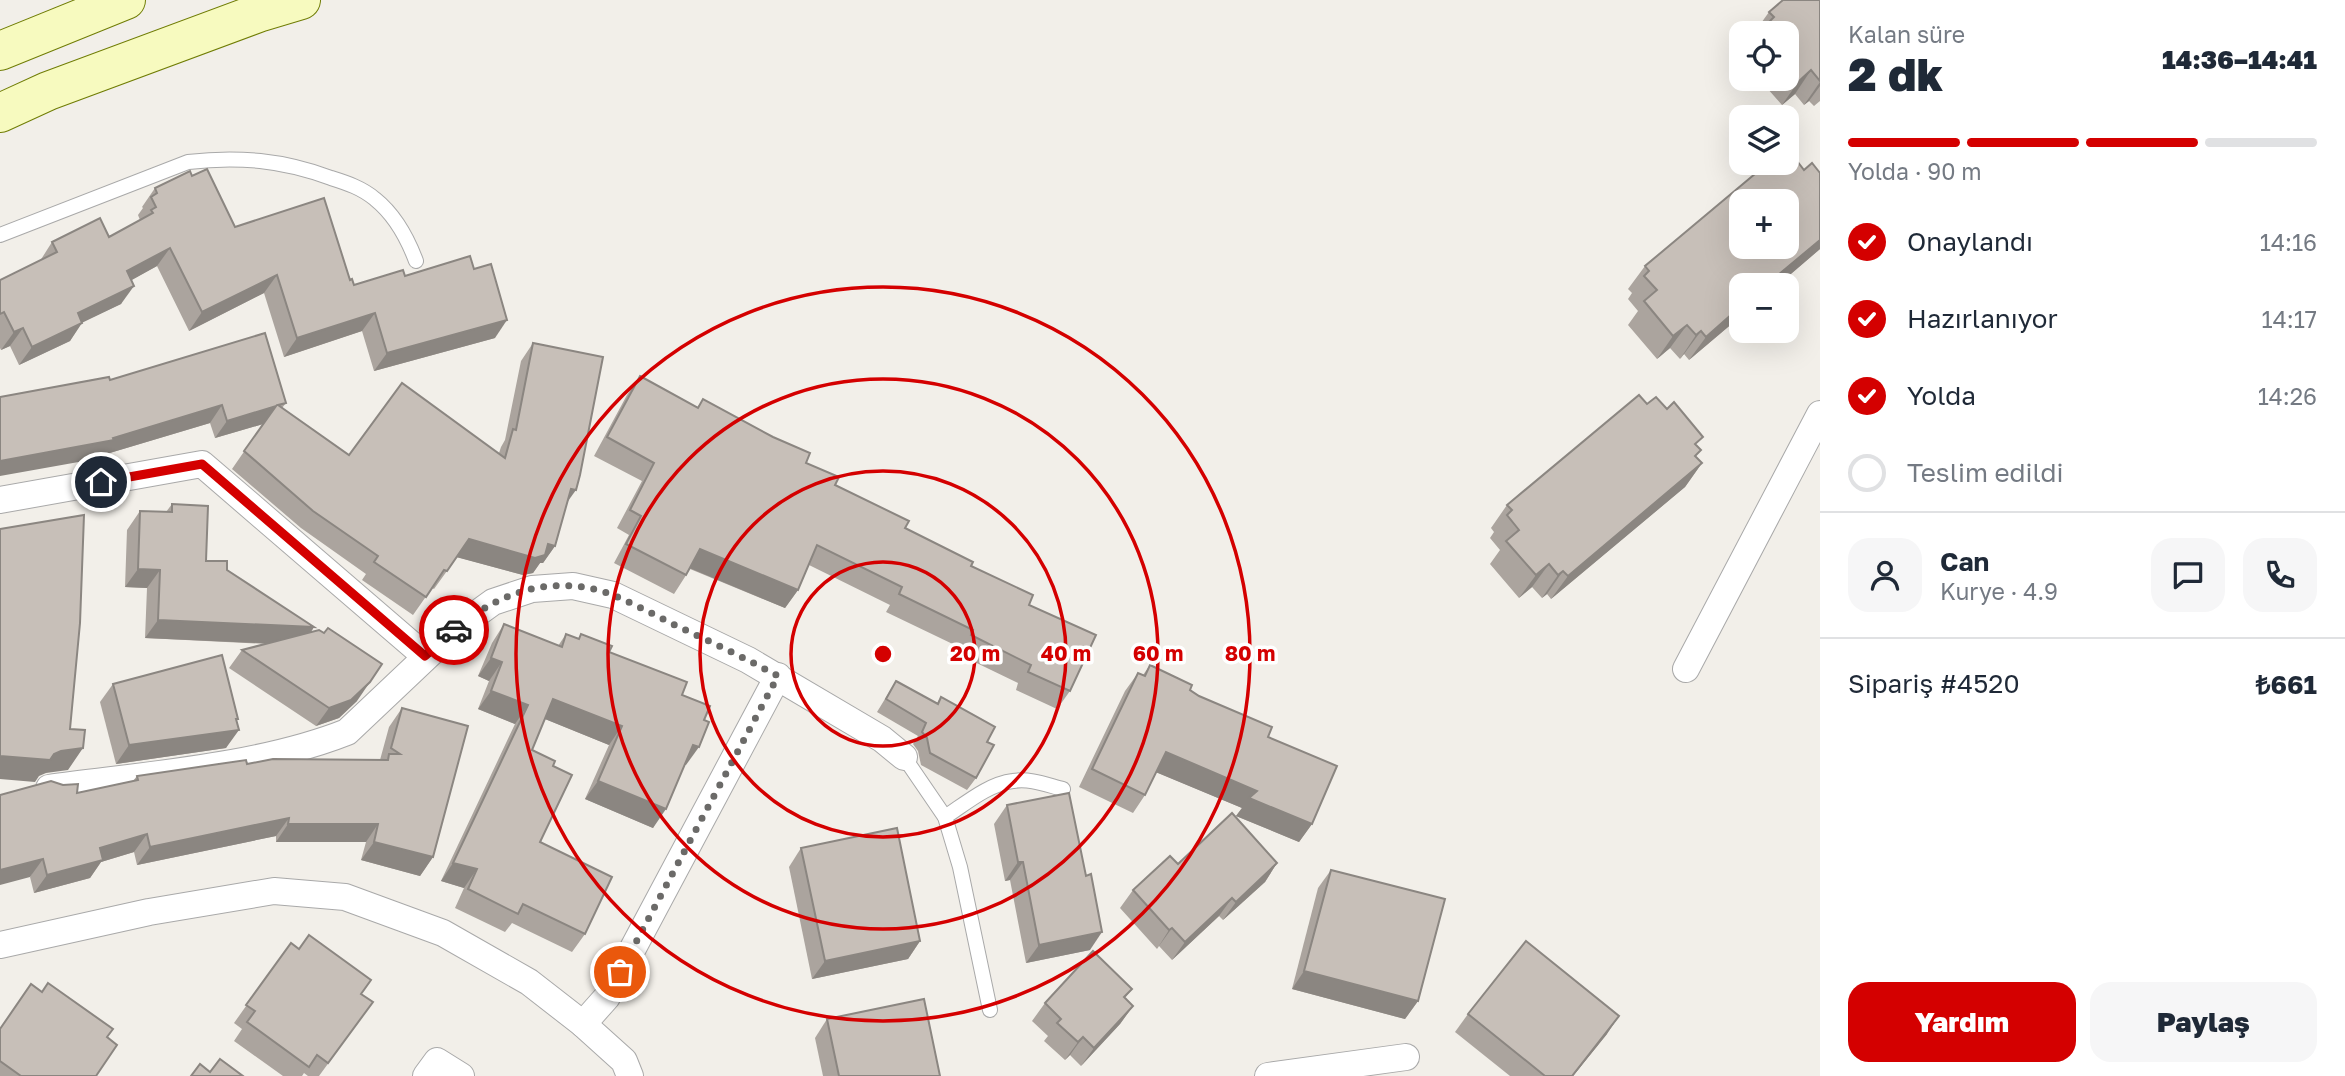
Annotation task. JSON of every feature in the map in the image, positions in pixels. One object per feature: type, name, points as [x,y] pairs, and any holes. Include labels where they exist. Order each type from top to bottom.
[{"type":"street","points":[[0,51],[126,0]]},
{"type":"street","points":[[0,113],[61,86],[261,12],[301,0]]},
{"type":"street","points":[[1686,669],[1820,414]]},
{"type":"street","points":[[0,500],[202,464],[425,656]]},
{"type":"street","points":[[49,788],[232,762],[327,740],[346,732],[425,656],[493,602],[532,589],[573,586],[613,595],[778,676],[882,739],[904,757]]},
{"type":"street","points":[[583,1024],[607,997],[778,676]]},
{"type":"street","points":[[0,945],[25,942],[149,912],[274,891],[345,897],[443,933],[529,982],[583,1024],[624,1061],[630,1076]]},
{"type":"street","points":[[1268,1076],[1406,1057]]},
{"type":"street","points":[[426,1076],[437,1061],[461,1076]]},
{"type":"lane","points":[[0,235],[188,162],[249,158],[310,170],[356,187],[375,199],[391,215],[406,237],[416,261]]},
{"type":"lane","points":[[904,757],[945,817],[960,867],[990,1010]]},
{"type":"lane","points":[[945,817],[985,791],[1013,781],[1031,781],[1063,789]]},
{"type":"building","points":[[1783,0],[1820,0],[1820,81],[1811,70],[1799,81],[1799,21],[1770,21],[1774,17],[1769,12]]},
{"type":"building","points":[[1812,163],[1820,173],[1820,240],[1799,258],[1799,189],[1737,189],[1754,175],[1799,175],[1799,164],[1804,170]]},
{"type":"building","points":[[207,169],[235,227],[324,198],[350,280],[352,279],[354,285],[403,270],[405,276],[470,256],[474,269],[491,264],[507,320],[387,353],[375,313],[297,338],[277,275],[202,312],[170,248],[127,271],[134,286],[78,313],[82,323],[32,347],[23,328],[14,332],[4,312],[0,314],[0,280],[57,252],[52,242],[100,218],[109,237],[153,213],[151,210],[156,207],[151,197],[157,193],[155,188],[190,171],[192,176]]},
{"type":"building","points":[[1729,196],[1729,259],[1797,259],[1780,273],[1729,273],[1729,317],[1706,337],[1701,331],[1696,335],[1687,325],[1673,336],[1644,301],[1657,290],[1644,276],[1649,271],[1645,266]]},
{"type":"building","points":[[265,333],[286,403],[278,405],[349,455],[402,383],[505,458],[513,429],[516,430],[533,343],[603,357],[580,475],[576,490],[571,489],[555,546],[548,544],[545,555],[535,558],[469,539],[426,597],[374,562],[378,556],[313,511],[244,451],[276,406],[227,421],[222,405],[113,438],[114,440],[0,461],[0,397],[109,377],[110,380]]},
{"type":"building","points":[[640,376],[698,408],[703,399],[773,437],[810,453],[806,463],[839,477],[835,485],[909,521],[905,528],[973,562],[971,566],[1033,595],[1029,605],[1096,635],[1070,691],[1028,672],[1031,665],[971,635],[973,630],[899,594],[902,587],[817,545],[798,590],[700,549],[686,575],[626,544],[641,516],[630,510],[654,463],[607,437]]},
{"type":"building","points":[[1639,395],[1647,404],[1656,397],[1667,409],[1674,402],[1703,437],[1695,444],[1701,450],[1695,456],[1702,463],[1568,576],[1563,571],[1558,575],[1549,564],[1536,575],[1506,541],[1519,530],[1507,515],[1512,510],[1507,505]]},
{"type":"building","points":[[172,504],[208,506],[206,561],[227,561],[227,570],[314,627],[158,620],[160,570],[138,569],[140,511],[172,512]]},
{"type":"building","points":[[84,515],[80,623],[70,729],[85,730],[83,748],[61,751],[54,754],[50,760],[0,756],[0,529]]},
{"type":"building","points":[[504,624],[562,647],[566,634],[579,639],[581,634],[612,646],[609,652],[687,682],[682,695],[710,706],[704,720],[709,722],[699,747],[693,745],[666,809],[598,781],[622,726],[553,699],[532,750],[555,761],[553,766],[572,775],[540,842],[612,877],[585,934],[523,904],[518,914],[468,889],[477,869],[453,863],[528,705],[491,691],[502,662],[491,658]]},
{"type":"building","points":[[328,628],[382,664],[370,682],[351,700],[329,708],[242,650],[319,630],[324,633]]},
{"type":"building","points":[[222,655],[239,730],[129,745],[113,684]]},
{"type":"building","points":[[1150,665],[1192,685],[1190,690],[1199,696],[1272,727],[1268,737],[1337,766],[1312,824],[1249,798],[1257,791],[1166,752],[1145,795],[1092,769],[1138,673],[1145,676]]},
{"type":"building","points":[[896,681],[938,704],[941,697],[995,727],[987,742],[994,745],[976,778],[930,753],[927,738],[922,732],[926,723],[886,699]]},
{"type":"building","points":[[402,708],[468,726],[433,857],[374,842],[378,824],[288,824],[289,818],[150,847],[147,834],[100,848],[103,860],[47,875],[43,859],[0,870],[0,795],[51,781],[63,785],[78,784],[77,793],[138,780],[137,776],[246,760],[247,764],[273,759],[388,760],[389,754],[400,754],[391,748]]},
{"type":"building","points":[[1069,793],[1086,876],[1091,874],[1102,932],[1039,945],[1023,862],[1018,862],[1007,805]]},
{"type":"building","points":[[1232,813],[1277,863],[1236,902],[1232,898],[1185,942],[1172,928],[1169,930],[1133,890],[1170,856],[1178,864]]},
{"type":"building","points":[[897,828],[920,941],[825,961],[801,848]]},
{"type":"building","points":[[1331,870],[1445,899],[1418,1001],[1304,971]]},
{"type":"building","points":[[309,935],[371,980],[361,994],[373,1002],[328,1063],[317,1055],[309,1067],[247,1022],[255,1011],[246,1005],[291,943],[299,949]]},
{"type":"building","points":[[1526,941],[1619,1016],[1572,1076],[1545,1076],[1468,1014]]},
{"type":"building","points":[[1093,951],[1132,989],[1124,997],[1133,1006],[1094,1048],[1083,1037],[1078,1042],[1057,1023],[1061,1019],[1045,1003]]},
{"type":"building","points":[[48,983],[113,1029],[107,1037],[117,1045],[96,1076],[21,1076],[0,1061],[0,1029],[31,984],[42,992]]},
{"type":"building","points":[[924,999],[940,1076],[839,1076],[827,1019]]},
{"type":"building","points":[[220,1059],[243,1076],[191,1076],[200,1064],[210,1072]]},
{"type":"way so far","points":[[454,630],[493,602],[512,594],[552,586],[573,586],[613,595],[778,676],[620,972]]},
{"type":"route","points":[[101,482],[202,464],[425,656],[454,630]]}]
